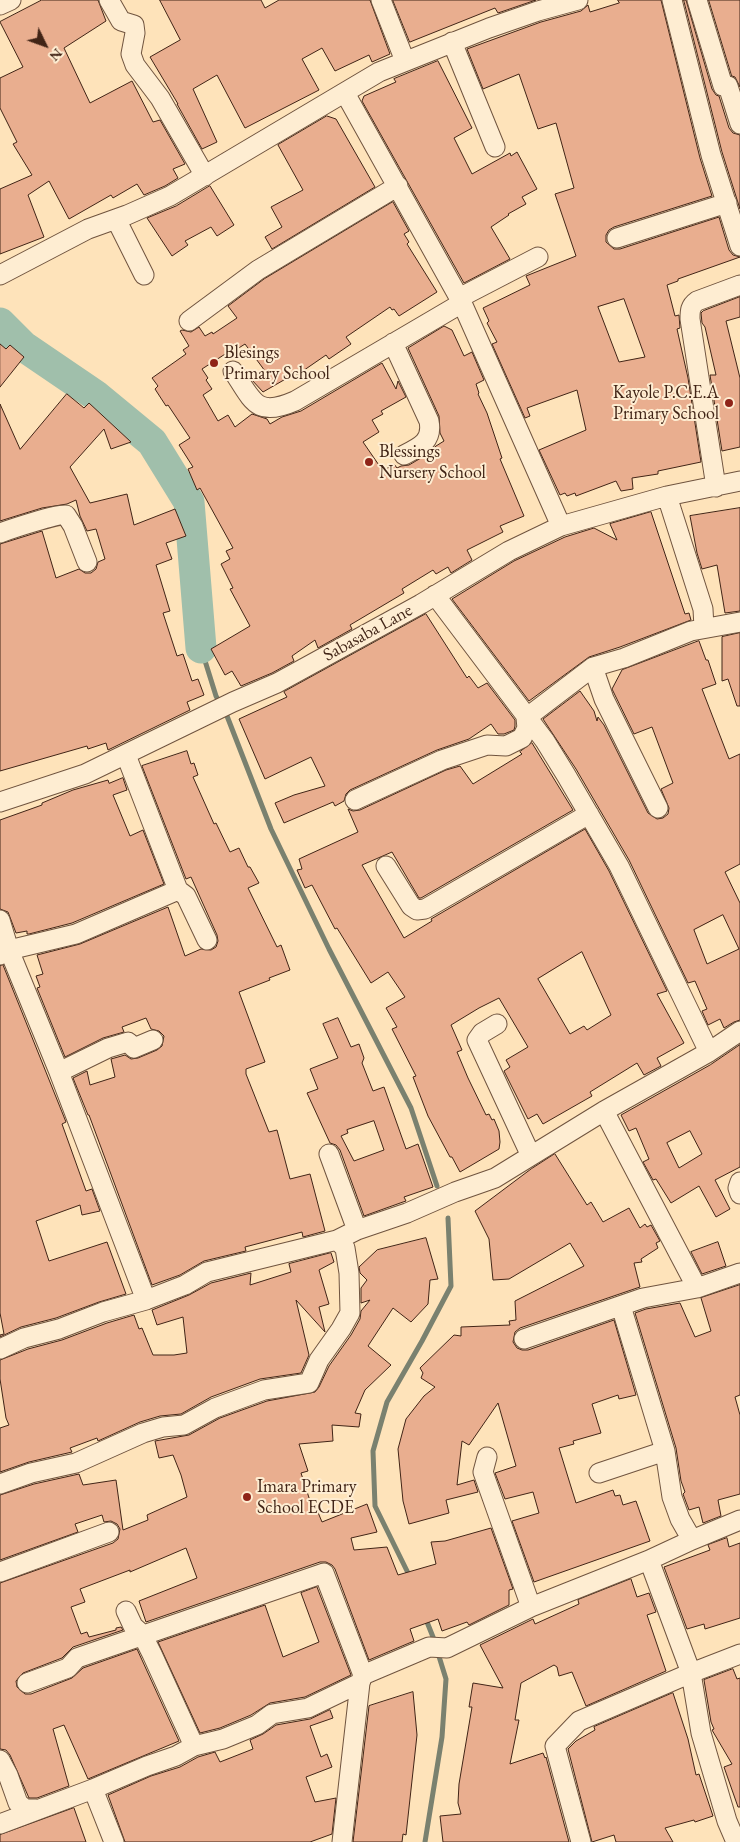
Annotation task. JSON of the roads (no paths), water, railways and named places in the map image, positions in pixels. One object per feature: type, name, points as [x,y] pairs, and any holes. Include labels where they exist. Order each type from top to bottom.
[{"type":"street","points":[[0,6],[11,0]]},
{"type":"street","points":[[109,0],[122,21],[134,25],[135,33],[131,54],[135,65],[160,98],[205,176]]},
{"type":"street","points":[[381,0],[405,61]]},
{"type":"street","points":[[3,274],[88,230],[170,196],[379,72],[452,42],[538,11],[583,0]]},
{"type":"street","points":[[672,0],[711,155],[740,246]]},
{"type":"street","points":[[697,0],[722,86],[734,84],[740,124]]},
{"type":"street","points":[[452,42],[495,147]]},
{"type":"street","points":[[345,93],[461,301],[561,526]]},
{"type":"street","points":[[189,321],[258,270],[398,186]]},
{"type":"street","points":[[617,238],[727,203]]},
{"type":"street","points":[[116,220],[144,275]]},
{"type":"street","points":[[233,371],[253,402],[266,408],[278,408],[295,400],[538,257]]},
{"type":"street","points":[[716,487],[690,309],[697,301],[740,284]]},
{"type":"street","points":[[393,343],[429,421],[431,430],[428,439],[419,448],[404,454]]},
{"type":"street","name":"Sabasaba Lane","points":[[0,802],[85,774],[233,702],[277,683],[435,595],[509,551],[561,526],[667,496],[740,481]]},
{"type":"street","points":[[667,496],[703,609],[704,628]]},
{"type":"street","points":[[0,533],[48,519],[61,513],[66,514],[73,526],[87,562]]},
{"type":"street","points":[[435,595],[545,741],[589,814],[623,874],[709,1052]]},
{"type":"street","points":[[526,718],[593,667],[624,658],[704,628],[740,622]]},
{"type":"street","points":[[593,667],[604,699],[658,808]]},
{"type":"street","points":[[355,800],[442,760],[487,745],[506,746],[522,738],[527,728],[526,718]]},
{"type":"street","points":[[126,755],[178,890],[186,896],[207,940]]},
{"type":"street","points":[[386,866],[411,906],[417,910],[425,909],[589,814]]},
{"type":"street","points":[[5,952],[76,934],[178,890]]},
{"type":"street","points":[[0,920],[5,952],[60,1072],[146,1300]]},
{"type":"street","points":[[497,1024],[482,1033],[477,1040],[532,1156]]},
{"type":"street","points":[[0,1349],[24,1338],[146,1300],[185,1285],[207,1272],[337,1240],[357,1230],[495,1178],[604,1111],[709,1052],[740,1031]]},
{"type":"street","points":[[60,1072],[108,1048],[128,1042],[134,1048],[153,1040]]},
{"type":"street","points":[[604,1111],[697,1288]]},
{"type":"street","points":[[329,1154],[357,1230]]},
{"type":"street","points":[[740,1182],[738,1188],[740,1194]]},
{"type":"street","points":[[0,1484],[31,1473],[76,1463],[143,1433],[164,1427],[184,1425],[215,1408],[264,1390],[309,1383],[319,1360],[341,1330],[350,1313],[349,1273],[345,1248],[337,1240]]},
{"type":"street","points":[[524,1339],[643,1298],[697,1288],[740,1273]]},
{"type":"street","points":[[621,1306],[665,1451],[672,1497],[680,1519],[692,1540]]},
{"type":"street","points":[[600,1473],[665,1451]]},
{"type":"street","points":[[487,1457],[483,1472],[531,1607]]},
{"type":"street","points":[[0,1824],[176,1756],[194,1746],[223,1739],[257,1725],[272,1714],[308,1708],[362,1679],[531,1607],[649,1560],[740,1520]]},
{"type":"street","points":[[0,1572],[109,1532]]},
{"type":"street","points":[[649,1560],[691,1673],[702,1733],[727,1821],[736,1842]]},
{"type":"street","points":[[27,1683],[68,1668],[77,1658],[142,1634],[324,1573],[362,1679],[342,1842]]},
{"type":"street","points":[[126,1611],[133,1626],[142,1634],[194,1746]]},
{"type":"street","points":[[581,1842],[556,1746],[579,1721],[740,1654]]},
{"type":"street","points":[[0,1760],[8,1774],[18,1802],[25,1809],[36,1809]]},
{"type":"street","points":[[93,1789],[114,1842]]},
{"type":"waterway","points":[[0,323],[23,346],[95,395],[152,442],[189,502],[201,648]]},
{"type":"waterway","points":[[201,648],[216,696],[227,716],[271,829],[329,949],[411,1108],[437,1186]]},
{"type":"waterway","points":[[410,1577],[375,1506],[373,1451],[387,1402],[451,1286],[448,1218]]},
{"type":"waterway","points":[[425,1617],[435,1642]]},
{"type":"waterway","points":[[425,1842],[442,1737],[446,1679],[437,1650]]},
{"type":"place","name":"Blesings Primary School","points":[[214,363]]},
{"type":"place","name":"Kayole P.C.E.A Primary School","points":[[729,403]]},
{"type":"place","name":"Blessings Nursery School","points":[[369,462]]},
{"type":"place","name":"Imara Primary School ECDE","points":[[247,1497]]}]
